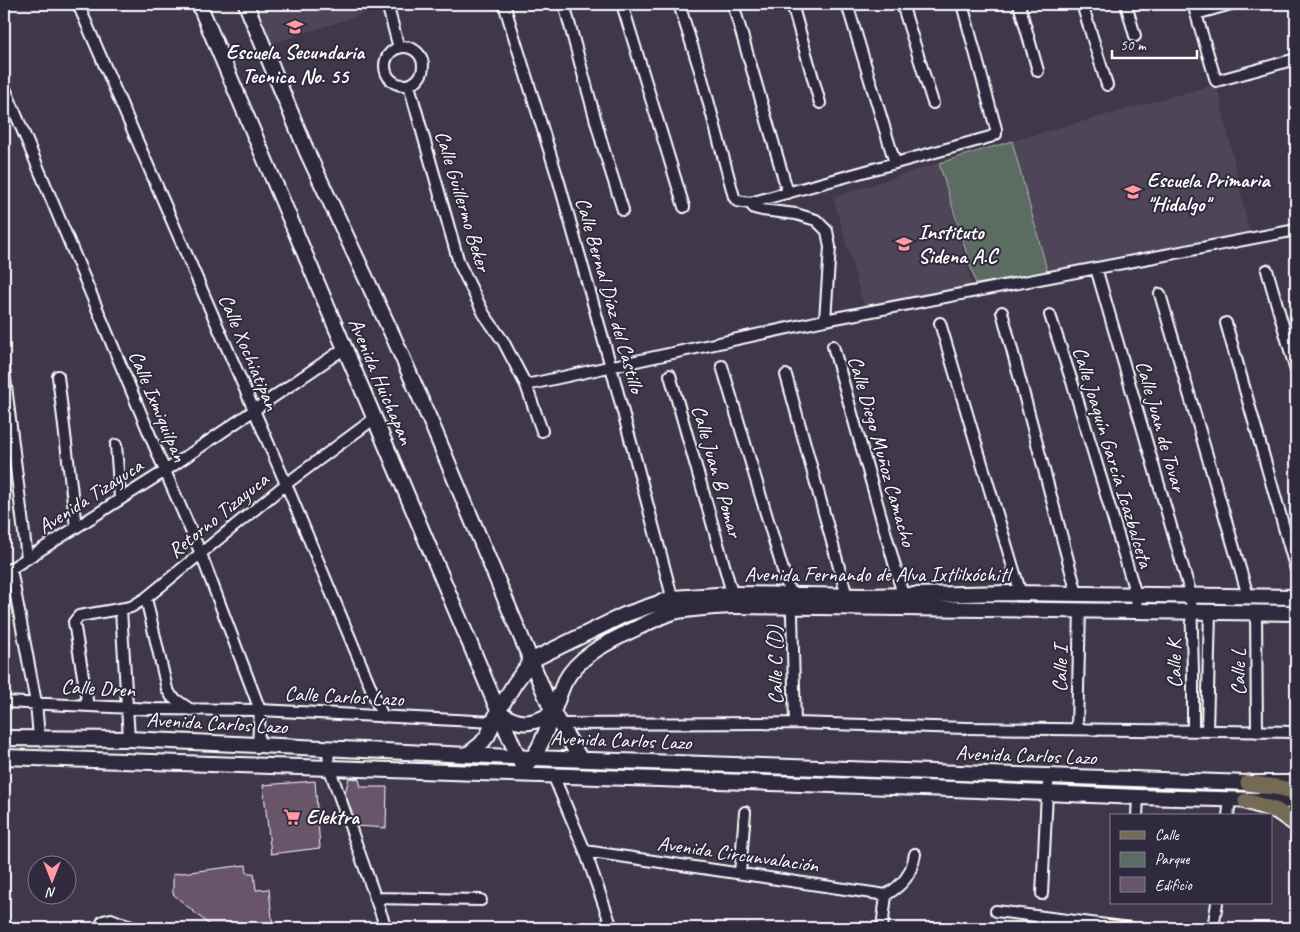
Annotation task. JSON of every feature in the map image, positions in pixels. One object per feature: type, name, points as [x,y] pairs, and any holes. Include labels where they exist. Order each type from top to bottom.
[{"type":"main road","points":[[1242,783],[1296,792]]},
{"type":"main road","points":[[1246,801],[1277,811],[1296,824]]},
{"type":"street","name":"Calle Xochiatipan","points":[[78,4],[286,484],[383,717]]},
{"type":"street","name":"Avenida Huichapan","points":[[199,4],[375,418],[499,721],[523,761]]},
{"type":"street","name":"Avenida Huichapan","points":[[246,4],[306,152],[393,336],[558,722],[578,754]]},
{"type":"street","points":[[386,4],[399,48]]},
{"type":"street","name":"Calle Bernal Díaz del Castillo","points":[[504,4],[559,182],[611,367],[674,605]]},
{"type":"street","points":[[564,4],[603,147],[623,210]]},
{"type":"street","points":[[622,4],[684,207]]},
{"type":"street","points":[[679,4],[701,74],[734,197],[737,200],[750,203],[996,134],[962,4]]},
{"type":"street","points":[[733,4],[788,193]]},
{"type":"street","points":[[792,4],[820,103]]},
{"type":"street","points":[[847,4],[895,162]]},
{"type":"street","points":[[902,4],[933,103]]},
{"type":"street","points":[[1019,4],[1038,71]]},
{"type":"street","points":[[1082,4],[1107,85]]},
{"type":"street","points":[[1126,4],[1135,36]]},
{"type":"street","points":[[1231,4],[1194,9],[1216,81],[1296,59]]},
{"type":"street","points":[[399,48],[414,50],[423,62],[420,76],[409,85],[394,83],[385,71],[388,57],[392,51],[399,48]]},
{"type":"street","name":"Calle Guillermo Beker","points":[[409,85],[459,263],[484,314],[503,340],[526,386],[542,431]]},
{"type":"street","name":"Calle Ixmiquilpan","points":[[4,86],[201,554],[260,713],[259,741]]},
{"type":"street","points":[[750,203],[754,208],[796,214],[816,220],[827,231],[830,247],[825,320]]},
{"type":"street","points":[[526,386],[825,320],[1296,230]]},
{"type":"street","name":"Calle Juan de Tovar","points":[[1096,268],[1191,596]]},
{"type":"street","points":[[1267,270],[1296,371]]},
{"type":"street","name":"Calle Juan de Tovar","points":[[1160,294],[1248,596]]},
{"type":"street","points":[[1002,312],[1077,594]]},
{"type":"street","name":"Calle Joaquín García Icazbalceta","points":[[1050,315],[1074,388],[1136,595],[1137,611]]},
{"type":"street","points":[[940,323],[1021,594]]},
{"type":"street","points":[[1226,324],[1296,570]]},
{"type":"street","name":"Calle Diego Muñoz Camacho","points":[[833,346],[903,595]]},
{"type":"street","name":"Avenida Tizayuca","points":[[7,571],[165,471],[345,348]]},
{"type":"street","name":"Calle Juan B Pomar","points":[[722,366],[791,601]]},
{"type":"street","points":[[4,370],[28,558]]},
{"type":"street","name":"Calle Juan B Pomar","points":[[670,375],[734,600]]},
{"type":"street","points":[[786,375],[849,602]]},
{"type":"street","points":[[58,376],[76,527]]},
{"type":"street","name":"Retorno Tizayuca","points":[[134,604],[201,554],[286,484],[375,418]]},
{"type":"street","points":[[116,445],[120,498]]},
{"type":"street","points":[[7,571],[36,703],[39,737]]},
{"type":"street","name":"Avenida Fernando de Alva Ixtlilxóchitl","points":[[849,602],[903,595],[1077,594],[1296,597]]},
{"type":"street","name":"Calle K","points":[[1191,596],[1194,673],[1193,731]]},
{"type":"street","name":"Avenida Fernando de Alva Ixtlilxóchitl","points":[[467,755],[481,744],[499,721],[515,683],[532,660],[624,615],[674,605],[734,600],[1080,610],[1296,613]]},
{"type":"street","name":"Calle C (D)","points":[[791,601],[795,723]]},
{"type":"street","points":[[88,706],[74,622],[79,616],[134,604]]},
{"type":"street","points":[[129,739],[126,708],[134,604]]},
{"type":"street","points":[[134,604],[167,689],[172,697],[191,710]]},
{"type":"street","name":"Avenida Fernando de Alva Ixtlilxóchitl","points":[[523,761],[558,722],[564,683],[571,672],[599,648],[674,605]]},
{"type":"street","name":"Calle I","points":[[1077,728],[1080,610]]},
{"type":"street","points":[[1207,731],[1210,611]]},
{"type":"street","name":"Calle L","points":[[1256,612],[1257,732]]},
{"type":"street","name":"Calle Dren","points":[[4,702],[191,710]]},
{"type":"street","name":"Calle Carlos Lazo","points":[[191,710],[499,721]]},
{"type":"street","points":[[499,721],[504,717],[527,723],[539,721],[795,723],[1296,732]]},
{"type":"street","name":"Avenida Carlos Lazo","points":[[4,738],[259,741],[328,748],[467,755],[523,761],[578,754],[1049,776],[1242,783],[1296,783]]},
{"type":"street","points":[[328,748],[329,767],[386,928]]},
{"type":"street","name":"Avenida Carlos Lazo","points":[[4,757],[505,774],[523,761]]},
{"type":"street","points":[[523,761],[552,775],[1138,798],[1296,801]]},
{"type":"street","points":[[552,775],[585,851],[612,928]]},
{"type":"street","points":[[1042,894],[1049,776]]},
{"type":"street","points":[[1137,814],[1138,798]]},
{"type":"street","points":[[1228,814],[1230,800]]},
{"type":"street","points":[[740,872],[745,812]]},
{"type":"street","name":"Avenida Circunvalación","points":[[585,851],[740,872],[886,895]]},
{"type":"street","points":[[882,928],[886,895],[910,874],[915,854]]},
{"type":"street","points":[[376,898],[481,900]]},
{"type":"street","points":[[1213,928],[1217,904]]},
{"type":"street","points":[[996,911],[1131,928]]},
{"type":"street","points":[[101,925],[111,919],[134,928]]},
{"type":"shaded area","name":"Escuela Secundaria Tecnica No. 55","points":[[258,4],[378,4],[379,9],[271,44]]},
{"type":"shaded area","name":"Escuela Primaria \"Hidalgo\"","points":[[1217,84],[1252,243],[1049,277],[1012,141]]},
{"type":"shaded area","name":"Instituto Sidena A.C","points":[[939,163],[974,291],[865,311],[833,197]]},
{"type":"green space","points":[[1012,141],[1049,277],[978,291],[939,163]]},
{"type":"building","points":[[349,778],[359,779],[361,787],[387,787],[386,828],[356,826],[345,793]]},
{"type":"building","name":"Elektra","points":[[315,781],[320,848],[271,854],[263,785]]},
{"type":"building","points":[[246,865],[247,873],[254,873],[256,890],[269,889],[273,928],[209,928],[207,923],[173,894],[173,874]]},
{"type":"place","name":"Escuela Secundaria Tecnica No. 55","points":[[295,27]]},
{"type":"place","name":"Escuela Primaria \"Hidalgo\"","points":[[1133,192]]},
{"type":"place","name":"Instituto Sidena A.C","points":[[904,244]]},
{"type":"place","name":"Elektra","points":[[292,817]]}]
